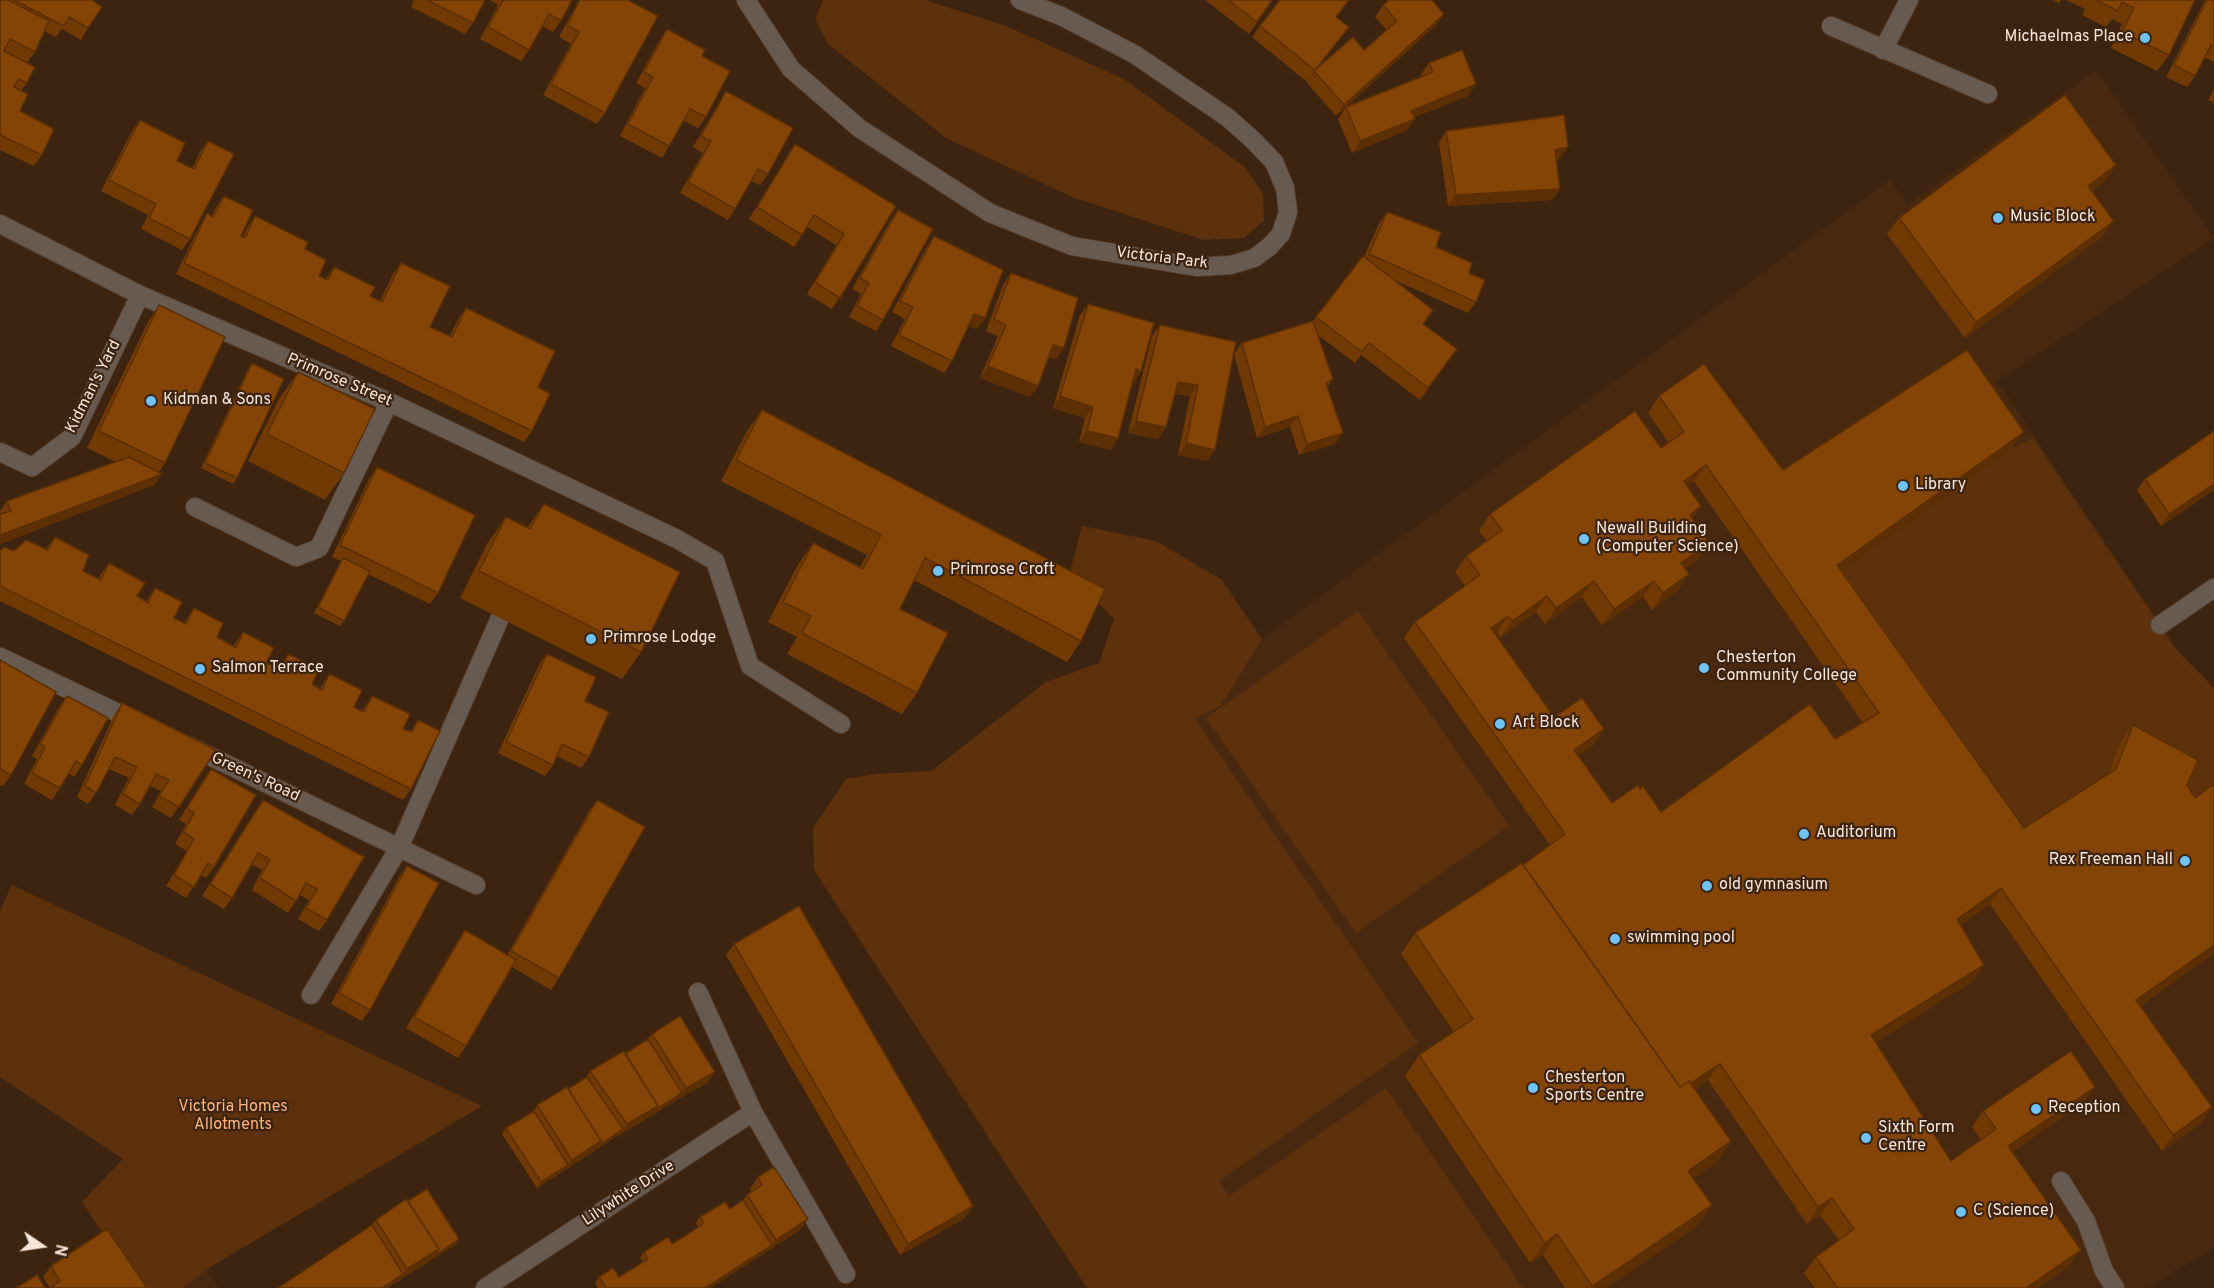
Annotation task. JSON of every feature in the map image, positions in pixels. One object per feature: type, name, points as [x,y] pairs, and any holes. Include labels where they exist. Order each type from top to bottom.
[{"type":"street","name":"Victoria Park","points":[[746,0],[791,69],[859,128],[990,213],[1072,246],[1197,267],[1231,265],[1254,258],[1269,247],[1281,234],[1288,212],[1285,188],[1274,162],[1253,140],[1227,117],[1134,54],[1061,16],[1020,0]]},
{"type":"street","points":[[1883,50],[1910,0]]},
{"type":"street","points":[[1831,26],[1988,94]]},
{"type":"street","name":"Primrose Street","points":[[0,224],[140,295],[389,402],[677,539],[715,561],[750,666],[841,724]]},
{"type":"street","name":"Kidman's Yard","points":[[0,452],[32,467],[72,437],[140,295]]},
{"type":"street","points":[[195,507],[296,557],[319,548],[389,402]]},
{"type":"street","points":[[311,995],[400,846],[514,585]]},
{"type":"street","points":[[2160,625],[2214,588]]},
{"type":"street","name":"Green's Road","points":[[0,657],[400,846],[476,885]]},
{"type":"street","points":[[698,992],[753,1112],[846,1274]]},
{"type":"street","name":"Lilywhite Drive","points":[[485,1288],[508,1282],[753,1112]]},
{"type":"street","points":[[2061,1181],[2086,1221],[2104,1271],[2115,1288]]},
{"type":"shaded area","name":"Chesterton Community College","points":[[2096,70],[2214,238],[1997,381],[2176,649],[2214,688],[2214,1247],[2148,1288],[1087,1288],[814,870],[912,848],[1262,639],[1890,180],[1907,205]]},
{"type":"shaded area","points":[[207,1269],[218,1288],[183,1288]]},
{"type":"green space","points":[[823,0],[925,0],[1006,26],[1124,79],[1246,168],[1263,194],[1264,220],[1244,238],[1204,240],[1072,197],[946,138],[828,44],[815,19]]},
{"type":"green space","points":[[2033,438],[2176,649],[2214,688],[2214,792],[2183,814],[2105,786],[2012,845],[1826,581],[2012,448]]},
{"type":"green space","points":[[1082,526],[1156,541],[1222,580],[1262,639],[1221,705],[1195,719],[1418,1043],[1219,1181],[1229,1196],[1386,1088],[1523,1288],[1087,1288],[814,870],[813,828],[846,779],[875,774],[931,771],[1046,682],[1099,663],[1114,619],[1070,572]]},
{"type":"green space","points":[[1358,611],[1509,826],[1356,933],[1206,718]]},
{"type":"green space","name":"Victoria Homes Allotments","points":[[12,885],[482,1106],[207,1269],[183,1288],[140,1288],[82,1202],[123,1159],[0,1077],[0,911]]},
{"type":"building","points":[[0,0],[8,0],[49,21],[35,52],[10,39],[4,51],[35,67],[27,83],[19,79],[14,87],[28,94],[20,111],[54,129],[42,155],[0,135]]},
{"type":"building","points":[[14,0],[92,0],[102,7],[88,28],[69,17],[64,26]]},
{"type":"building","points":[[427,0],[485,0],[473,23]]},
{"type":"building","points":[[503,0],[572,0],[561,21],[549,14],[529,50],[488,27]]},
{"type":"building","points":[[580,0],[628,0],[658,16],[605,113],[551,84],[579,32],[567,25]]},
{"type":"building","points":[[1228,0],[1272,0],[1257,22]]},
{"type":"building","points":[[1280,0],[1349,0],[1336,17],[1349,27],[1315,70],[1260,26]]},
{"type":"building","points":[[1389,0],[1432,0],[1444,14],[1344,105],[1314,71],[1353,37],[1364,50],[1397,21],[1383,5]]},
{"type":"building","points":[[2096,0],[2195,0],[2169,55],[2122,32],[2134,8],[2122,2],[2118,11]]},
{"type":"building","points":[[2207,0],[2214,0],[2214,46],[2211,45],[2195,76],[2174,65]]},
{"type":"building","points":[[667,29],[705,50],[702,56],[730,71],[706,117],[690,109],[669,146],[628,124],[653,77],[644,72]]},
{"type":"building","points":[[1462,50],[1476,84],[1411,111],[1415,119],[1360,141],[1346,107],[1433,72],[1429,63]]},
{"type":"building","points":[[726,91],[793,128],[768,174],[758,169],[735,209],[688,182],[711,141],[701,136]]},
{"type":"building","name":"Music Block","points":[[2065,95],[2116,165],[2088,186],[2114,221],[1976,322],[1899,218]]},
{"type":"building","points":[[1564,115],[1568,147],[1555,150],[1560,189],[1456,195],[1446,131]]},
{"type":"building","points":[[140,120],[185,143],[177,161],[194,169],[208,141],[234,154],[190,239],[149,218],[156,204],[109,180]]},
{"type":"building","points":[[795,144],[896,206],[840,298],[815,282],[844,234],[814,215],[802,235],[757,207]]},
{"type":"building","points":[[224,196],[253,210],[241,236],[245,238],[255,216],[308,242],[305,249],[326,260],[319,276],[328,280],[334,267],[375,287],[370,296],[382,302],[401,263],[450,286],[430,327],[452,337],[466,308],[555,351],[538,387],[550,394],[532,431],[184,263],[207,213],[213,217]]},
{"type":"building","points":[[898,210],[933,229],[883,320],[857,306],[869,283],[860,278]]},
{"type":"building","points":[[1387,212],[1441,232],[1436,247],[1472,263],[1469,273],[1485,280],[1476,302],[1369,254]]},
{"type":"building","points":[[934,236],[1003,270],[985,318],[974,314],[952,361],[899,335],[913,307],[900,301]]},
{"type":"building","points":[[1363,256],[1433,310],[1423,324],[1457,349],[1428,388],[1369,343],[1362,352],[1316,317]]},
{"type":"building","points":[[1011,273],[1078,298],[1064,348],[1053,345],[1038,386],[988,366],[1006,325],[994,319]]},
{"type":"building","points":[[1088,304],[1154,323],[1141,371],[1136,369],[1118,438],[1087,431],[1093,407],[1060,396]]},
{"type":"building","name":"Kidman & Sons","points":[[159,305],[225,337],[165,463],[99,431]]},
{"type":"building","points":[[1313,321],[1333,379],[1326,383],[1343,433],[1307,444],[1298,416],[1265,427],[1242,343]]},
{"type":"building","points":[[1160,325],[1236,342],[1215,450],[1186,443],[1198,385],[1178,382],[1166,427],[1136,421]]},
{"type":"building","points":[[1967,350],[2024,432],[1837,565],[2024,828],[2116,769],[2133,725],[2198,760],[2187,785],[2195,798],[2214,784],[2214,945],[2136,1000],[2212,1107],[2173,1135],[2001,888],[1957,919],[1984,965],[1871,1035],[1951,1161],[1996,1129],[1983,1111],[2071,1051],[2095,1087],[2008,1146],[2081,1250],[2026,1288],[1837,1288],[1816,1257],[1854,1229],[1832,1198],[1818,1207],[1720,1064],[1691,1083],[1689,1081],[1680,1087],[1523,865],[1565,834],[1415,622],[1480,575],[1466,556],[1502,530],[1490,514],[1635,411],[1661,448],[1684,432],[1659,396],[1704,364],[1783,470]],"holes":[[[1706,465],[1879,713],[1835,739],[1810,704],[1661,812],[1643,786],[1640,789],[1638,785],[1612,803],[1574,750],[1604,729],[1582,698],[1554,717],[1491,628],[1508,616],[1512,621],[1547,596],[1556,608],[1594,581],[1614,609],[1654,581],[1663,593],[1689,574],[1681,563],[1709,543],[1690,515],[1701,506],[1684,481]]]},
{"type":"building","points":[[252,363],[284,379],[237,478],[205,463]]},
{"type":"building","points":[[298,372],[375,409],[344,473],[267,434]]},
{"type":"building","name":"Primrose Croft","points":[[762,410],[1105,589],[1081,641],[925,558],[900,609],[948,633],[917,693],[802,633],[811,616],[783,602],[813,543],[863,569],[881,535],[736,460]]},
{"type":"building","points":[[2214,431],[2214,484],[2169,514],[2145,479]]},
{"type":"building","points":[[129,457],[162,474],[0,535],[0,514],[11,511],[7,501]]},
{"type":"building","points":[[377,467],[475,515],[438,593],[340,545]]},
{"type":"building","name":"Primrose Lodge","points":[[544,504],[680,572],[641,652],[479,571],[506,517],[530,529]]},
{"type":"building","name":"Salmon Terrace","points":[[55,537],[89,555],[83,571],[101,580],[109,563],[145,583],[137,596],[148,603],[155,588],[182,602],[174,618],[186,624],[194,608],[223,623],[217,637],[236,648],[243,632],[274,648],[266,663],[281,669],[288,654],[319,669],[312,684],[322,690],[329,674],[362,690],[354,707],[364,712],[372,696],[410,714],[403,729],[412,732],[418,720],[440,731],[411,789],[0,586],[0,551],[4,547],[14,551],[26,540],[48,550]]},
{"type":"building","points":[[343,558],[370,571],[344,621],[318,607]]},
{"type":"building","points":[[547,654],[596,677],[585,701],[609,712],[589,757],[562,744],[553,765],[506,742]]},
{"type":"building","points":[[0,660],[56,692],[11,775],[0,769]]},
{"type":"building","points":[[67,696],[108,718],[82,765],[76,761],[60,788],[32,773],[45,747],[40,744]]},
{"type":"building","points":[[122,703],[216,750],[179,807],[159,796],[169,780],[156,774],[140,804],[123,794],[137,767],[115,757],[96,793],[85,786]]},
{"type":"building","points":[[211,769],[256,795],[214,867],[208,863],[194,887],[174,875],[194,839],[183,832],[194,813],[187,808]]},
{"type":"building","points":[[263,800],[364,857],[327,920],[306,908],[317,889],[306,883],[296,901],[260,878],[270,859],[258,853],[232,898],[210,884]]},
{"type":"building","points":[[597,800],[645,827],[559,978],[511,951]]},
{"type":"building","name":"Chesterton Sports Centre","points":[[1522,863],[1680,1087],[1689,1081],[1731,1141],[1688,1171],[1712,1205],[1592,1286],[1557,1234],[1545,1243],[1419,1055],[1473,1019],[1415,933]]},
{"type":"building","points":[[407,866],[439,883],[370,1010],[339,993]]},
{"type":"building","points":[[799,906],[973,1206],[908,1244],[734,944]]},
{"type":"building","points":[[465,930],[516,960],[466,1046],[414,1017]]},
{"type":"building","points":[[680,1016],[715,1072],[686,1088],[652,1034]]},
{"type":"building","points":[[648,1039],[682,1093],[654,1111],[658,1106],[625,1054]]},
{"type":"building","points":[[624,1051],[658,1106],[627,1124],[590,1071]]},
{"type":"building","points":[[587,1077],[623,1129],[598,1146],[601,1141],[568,1089]]},
{"type":"building","points":[[567,1087],[601,1141],[572,1160],[537,1105]]},
{"type":"building","points":[[534,1111],[568,1165],[541,1182],[506,1128]]},
{"type":"building","points":[[774,1167],[808,1219],[776,1240],[747,1195],[762,1185],[758,1177]]},
{"type":"building","points":[[427,1189],[459,1239],[435,1255],[439,1249],[408,1201]]},
{"type":"building","points":[[406,1199],[439,1249],[407,1269],[376,1220]]},
{"type":"building","points":[[743,1200],[772,1245],[705,1288],[606,1288],[599,1277],[613,1268],[619,1277],[648,1259],[644,1252],[668,1237],[672,1244],[704,1223],[700,1217],[725,1202],[730,1209]]},
{"type":"building","points":[[372,1225],[403,1274],[382,1288],[278,1288]]},
{"type":"building","points":[[107,1229],[147,1288],[50,1288],[60,1281],[51,1266]]},
{"type":"building","points":[[37,1275],[45,1288],[16,1288]]},
{"type":"place","name":"Michaelmas Place","points":[[2145,38]]},
{"type":"place","name":"Music Block","points":[[1998,218]]},
{"type":"place","name":"Kidman & Sons","points":[[151,401]]},
{"type":"place","name":"Library","points":[[1903,486]]},
{"type":"place","name":"Newall Building (Computer Science)","points":[[1584,539]]},
{"type":"place","name":"Primrose Croft","points":[[938,571]]},
{"type":"place","name":"Primrose Lodge","points":[[591,639]]},
{"type":"place","name":"Chesterton Community College","points":[[1704,668]]},
{"type":"place","name":"Salmon Terrace","points":[[200,669]]},
{"type":"place","name":"Art Block","points":[[1500,724]]},
{"type":"place","name":"Auditorium","points":[[1804,834]]},
{"type":"place","name":"Rex Freeman Hall","points":[[2185,861]]},
{"type":"place","name":"old gymnasium","points":[[1707,886]]},
{"type":"place","name":"swimming pool","points":[[1615,939]]},
{"type":"place","name":"Chesterton Sports Centre","points":[[1533,1088]]},
{"type":"place","name":"Reception","points":[[2036,1109]]},
{"type":"place","name":"Sixth Form Centre","points":[[1866,1138]]},
{"type":"place","name":"C (Science)","points":[[1961,1212]]}]
